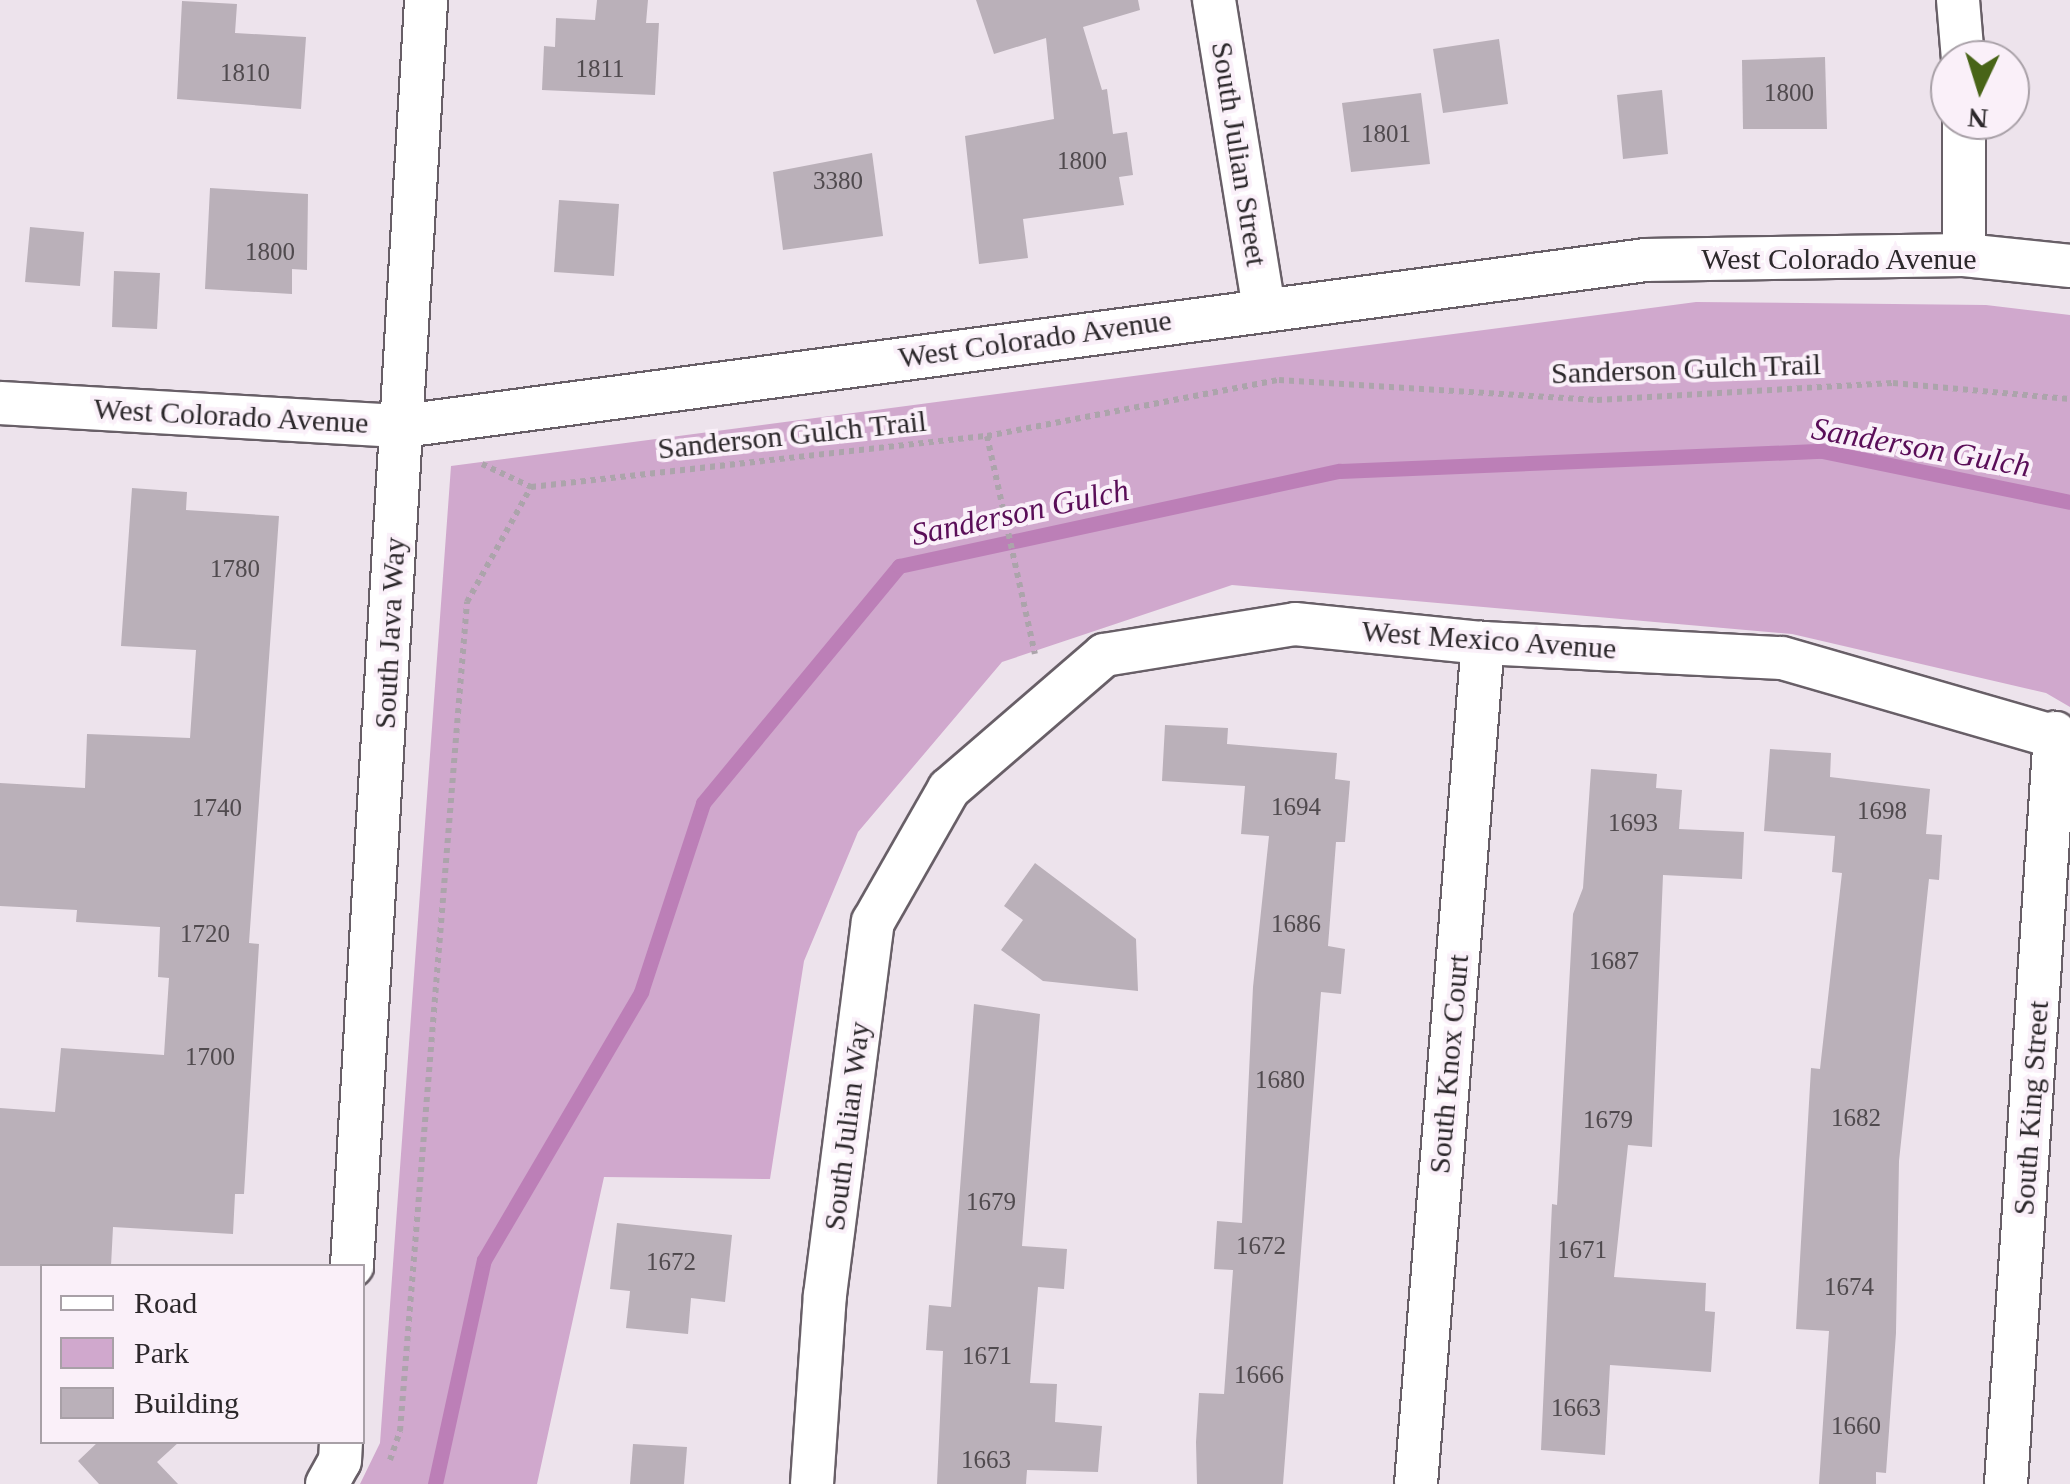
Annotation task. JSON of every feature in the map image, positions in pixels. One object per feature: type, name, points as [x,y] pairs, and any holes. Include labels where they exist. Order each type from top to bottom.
[{"type":"street","name":"South Java Way","points":[[352,1264],[426,0]]},
{"type":"street","name":"South Julian Street","points":[[1214,0],[1264,308]]},
{"type":"street","points":[[1958,0],[1961,40]]},
{"type":"street","points":[[1964,140],[1964,255]]},
{"type":"street","name":"West Colorado Avenue","points":[[0,403],[403,426],[1646,260],[1964,255],[2070,266]]},
{"type":"street","name":"West Mexico Avenue","points":[[949,789],[1104,655],[1294,624],[1482,643],[1782,658],[2062,737]]},
{"type":"street","name":"South Knox Court","points":[[1416,1484],[1482,643]]},
{"type":"street","name":"South King Street","points":[[2006,1484],[2062,737]]},
{"type":"street","name":"South Julian Way","points":[[812,1484],[825,1295],[873,922],[949,789]]},
{"type":"street","points":[[327,1484],[340,1461],[342,1444]]},
{"type":"path","name":"Sanderson Gulch Trail","points":[[388,1466],[400,1431],[467,602],[531,487],[987,436],[1279,380],[1598,400],[1893,383],[2070,399]]},
{"type":"path","points":[[987,436],[1024,601]]},
{"type":"green space","points":[[1696,302],[1986,305],[2070,315],[2070,707],[2046,693],[1792,634],[1232,585],[1002,662],[858,832],[804,961],[770,1179],[604,1177],[537,1484],[360,1484],[380,1443],[451,466]]},
{"type":"building","points":[[597,0],[648,0],[646,23],[659,23],[655,95],[542,90],[544,46],[555,47],[556,18],[595,20]]},
{"type":"building","points":[[976,0],[1138,0],[1140,10],[1083,27],[1102,90],[1107,89],[1113,134],[1127,132],[1133,175],[1119,177],[1124,205],[1023,219],[1028,258],[979,264],[965,136],[1054,119],[1046,38],[994,54]]},
{"type":"building","points":[[182,1],[237,4],[235,33],[306,37],[301,109],[177,99]]},
{"type":"building","points":[[1499,39],[1508,104],[1443,113],[1433,49]]},
{"type":"building","points":[[1825,57],[1827,129],[1743,129],[1742,60]]},
{"type":"building","points":[[1662,90],[1668,154],[1623,159],[1617,95]]},
{"type":"building","points":[[1421,93],[1430,164],[1351,172],[1342,103]]},
{"type":"building","points":[[872,153],[883,236],[783,250],[773,172]]},
{"type":"building","points":[[210,188],[308,194],[307,270],[292,269],[292,294],[205,289]]},
{"type":"building","points":[[559,200],[619,204],[614,276],[554,272]]},
{"type":"building","points":[[30,227],[84,232],[80,286],[25,282]]},
{"type":"building","points":[[114,271],[160,273],[157,329],[112,327]]},
{"type":"building","points":[[132,488],[187,492],[186,510],[279,516],[249,943],[259,944],[244,1194],[235,1194],[233,1234],[113,1227],[111,1264],[0,1266],[0,1108],[55,1112],[61,1048],[164,1055],[169,978],[158,977],[160,927],[76,922],[77,910],[0,906],[0,783],[85,788],[87,734],[190,738],[196,650],[121,646]]},
{"type":"building","points":[[1165,725],[1228,728],[1227,744],[1337,753],[1335,779],[1350,781],[1345,842],[1336,842],[1328,946],[1345,949],[1341,994],[1321,992],[1283,1484],[1197,1484],[1196,1442],[1199,1393],[1224,1394],[1233,1270],[1214,1269],[1217,1221],[1242,1223],[1253,987],[1269,836],[1241,834],[1245,786],[1162,781]]},
{"type":"building","points":[[1770,749],[1831,753],[1830,777],[1930,789],[1926,834],[1942,835],[1939,880],[1929,879],[1899,1161],[1896,1333],[1886,1473],[1876,1472],[1876,1484],[1819,1484],[1829,1331],[1796,1329],[1811,1068],[1820,1069],[1842,873],[1832,872],[1835,836],[1764,831]]},
{"type":"building","points":[[1591,769],[1657,774],[1656,788],[1682,790],[1679,829],[1744,832],[1742,879],[1663,875],[1652,1147],[1628,1145],[1614,1277],[1706,1283],[1705,1311],[1715,1312],[1711,1372],[1610,1365],[1605,1455],[1541,1450],[1552,1204],[1557,1205],[1573,914],[1583,888]]},
{"type":"building","points":[[1035,863],[1136,939],[1138,991],[1043,981],[1001,950],[1023,920],[1004,906]]},
{"type":"building","points":[[974,1004],[1040,1014],[1022,1246],[1067,1249],[1064,1289],[1038,1287],[1030,1383],[1057,1384],[1055,1422],[1102,1426],[1098,1472],[1027,1470],[1026,1484],[937,1484],[943,1351],[926,1350],[929,1305],[951,1307]]},
{"type":"building","points":[[617,1223],[732,1235],[725,1302],[691,1298],[688,1334],[626,1328],[630,1291],[610,1289]]},
{"type":"building","points":[[96,1444],[177,1444],[157,1462],[178,1484],[99,1484],[78,1461]]},
{"type":"building","points":[[633,1444],[687,1447],[684,1484],[630,1484]]},
{"type":"waterway","name":"Sanderson Gulch","points":[[435,1484],[484,1260],[641,992],[703,803],[899,566],[1340,471],[1822,451],[2070,502]]}]
